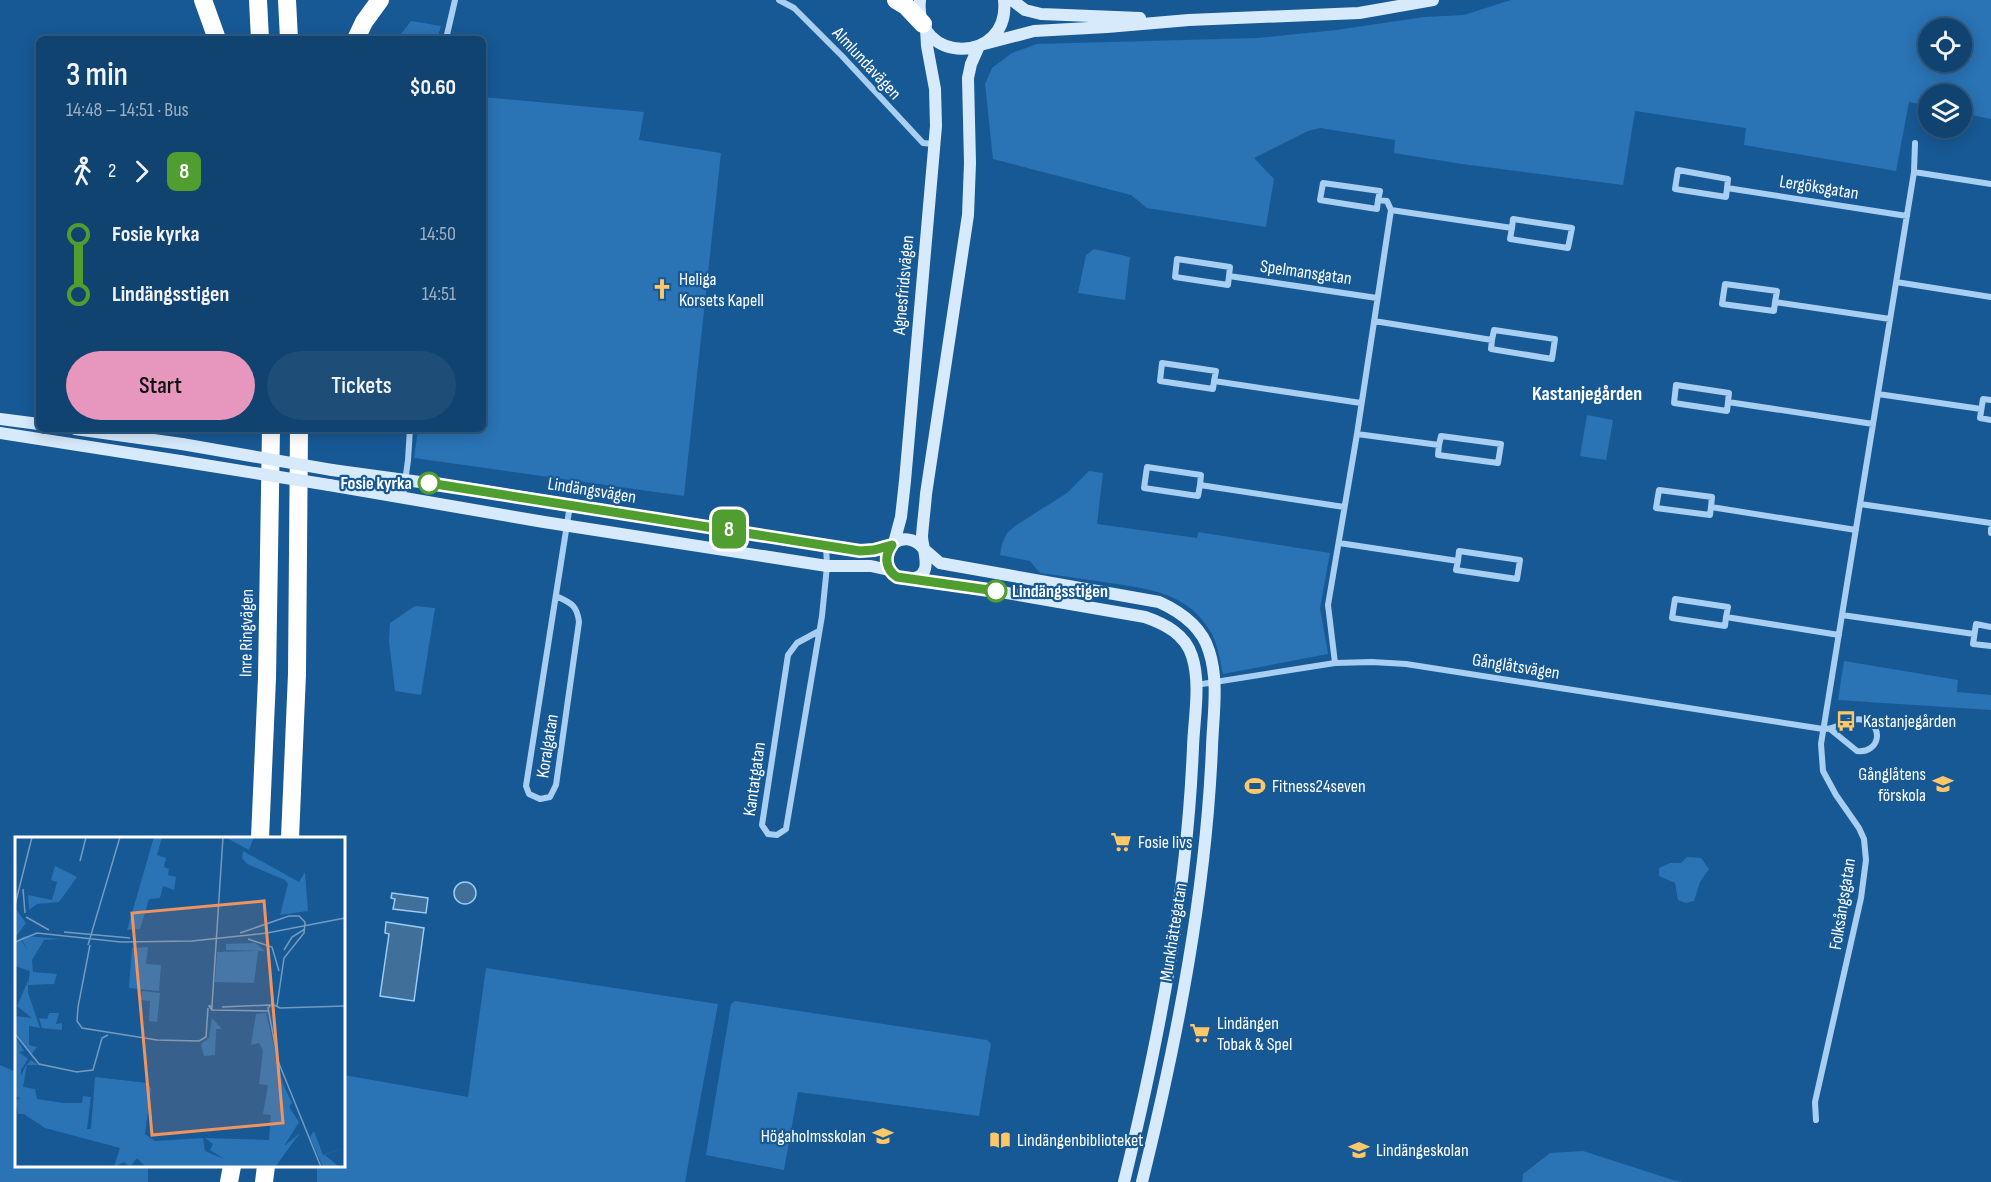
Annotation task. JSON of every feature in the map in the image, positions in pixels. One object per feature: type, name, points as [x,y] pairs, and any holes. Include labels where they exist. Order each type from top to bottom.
[{"type":"highway","points":[[203,0],[216,36]]},
{"type":"highway","points":[[258,0],[260,36]]},
{"type":"highway","points":[[287,0],[289,36]]},
{"type":"highway","points":[[357,36],[364,22],[380,0]]},
{"type":"highway","points":[[897,0],[906,6],[925,27]]},
{"type":"highway","name":"Inre Ringvägen","points":[[260,837],[267,678],[271,432]]},
{"type":"highway","points":[[290,837],[297,674],[299,432]]},
{"type":"highway","points":[[231,1182],[233,1167]]},
{"type":"highway","points":[[265,1182],[266,1167]]},
{"type":"street","points":[[447,36],[455,0]]},
{"type":"street","name":"Almlundavägen","points":[[779,0],[794,8],[802,16],[922,143],[934,144]]},
{"type":"street","name":"Agnesfridsvägen","points":[[893,544],[901,517],[934,144],[936,95],[925,27],[920,13],[920,0]]},
{"type":"street","points":[[908,579],[916,577],[923,571],[927,559],[922,531],[968,215],[970,163],[968,78],[971,64],[982,45],[995,34],[1002,23],[1004,0]]},
{"type":"street","points":[[1012,0],[1025,10],[1041,14],[1189,20]]},
{"type":"street","points":[[925,27],[934,39],[950,48],[968,49],[1025,32],[1189,20],[1359,13],[1433,0]]},
{"type":"street","points":[[1726,617],[1839,634],[1914,172],[1915,143]]},
{"type":"street","name":"Lergöksgatan","points":[[1678,170],[1728,178],[1727,188],[1726,197],[1675,189],[1678,170]]},
{"type":"street","points":[[1914,172],[1991,184]]},
{"type":"street","points":[[1323,183],[1380,191],[1378,200],[1377,209],[1320,200],[1323,183]]},
{"type":"street","name":"Lergöksgatan","points":[[1727,188],[1907,216]]},
{"type":"street","points":[[1335,663],[1328,606],[1391,210],[1387,201],[1378,200]]},
{"type":"street","points":[[1391,210],[1512,228]]},
{"type":"street","points":[[1513,219],[1572,228],[1568,248],[1510,239],[1512,228],[1513,219]]},
{"type":"street","name":"Spelmansgatan","points":[[1177,259],[1230,267],[1229,276],[1228,285],[1175,277],[1177,259]]},
{"type":"street","name":"Spelmansgatan","points":[[1229,276],[1377,298]]},
{"type":"street","points":[[1896,282],[1991,297]]},
{"type":"street","points":[[1725,284],[1777,291],[1775,302],[1774,311],[1722,304],[1725,284]]},
{"type":"street","points":[[1775,302],[1890,319]]},
{"type":"street","points":[[1374,321],[1492,340]]},
{"type":"street","points":[[1494,330],[1555,339],[1552,359],[1491,350],[1492,340],[1494,330]]},
{"type":"street","points":[[1162,363],[1216,371],[1214,381],[1213,389],[1160,381],[1162,363]]},
{"type":"street","points":[[1214,381],[1361,403]]},
{"type":"street","points":[[1676,385],[1729,393],[1728,402],[1727,411],[1674,403],[1676,385]]},
{"type":"street","points":[[1878,394],[1981,409]]},
{"type":"street","points":[[1991,400],[1983,399],[1980,418],[1991,420]]},
{"type":"street","points":[[1728,402],[1873,424]]},
{"type":"street","points":[[0,420],[36,424]]},
{"type":"street","name":"Lindängsvägen","points":[[96,432],[182,444],[332,471],[471,489],[867,551],[907,539],[916,541],[940,563],[1147,599],[1172,608],[1194,625],[1209,648],[1215,683]]},
{"type":"street","points":[[403,498],[410,432]]},
{"type":"street","points":[[0,433],[826,566],[872,566],[890,570]]},
{"type":"street","points":[[1357,434],[1439,445]]},
{"type":"street","points":[[1441,436],[1501,444],[1498,463],[1438,454],[1439,445],[1441,436]]},
{"type":"street","points":[[1147,467],[1201,475],[1200,485],[1198,496],[1144,488],[1147,467]]},
{"type":"street","points":[[1200,485],[1344,507]]},
{"type":"street","points":[[1659,490],[1712,497],[1711,507],[1710,515],[1656,508],[1659,490]]},
{"type":"street","points":[[1860,504],[1991,524]]},
{"type":"street","name":"Koralgatan","points":[[555,596],[571,603],[578,611],[579,622],[556,785],[550,797],[540,799],[529,794],[526,786],[555,596],[570,505]]},
{"type":"street","points":[[1711,507],[1856,530]]},
{"type":"street","points":[[1339,543],[1458,561]]},
{"type":"street","points":[[893,544],[886,557],[890,570],[897,577],[961,585],[1145,617],[1161,622],[1179,635],[1187,645],[1193,661],[1196,685]]},
{"type":"street","name":"Kantatgatan","points":[[819,631],[797,643],[788,656],[762,825],[768,834],[777,835],[786,829],[819,631],[826,545]]},
{"type":"street","points":[[1459,551],[1520,560],[1517,579],[1456,570],[1458,561],[1459,551]]},
{"type":"street","points":[[1675,599],[1728,607],[1726,617],[1725,626],[1672,618],[1675,599]]},
{"type":"street","points":[[1842,615],[1974,634]]},
{"type":"street","points":[[1991,627],[1976,624],[1973,644],[1991,646]]},
{"type":"street","name":"Folksångsgatan","points":[[1816,1120],[1815,1102],[1860,898],[1866,860],[1864,839],[1859,828],[1836,795],[1823,771],[1821,744],[1827,729],[1828,701],[1839,634]]},
{"type":"street","name":"Gånglåtsvägen","points":[[1196,685],[1335,663],[1406,664],[1827,729],[1857,751],[1869,751],[1874,747],[1877,739],[1876,729],[1865,720],[1846,720],[1827,729]]},
{"type":"street","name":"Munkhättegatan","points":[[1142,1182],[1170,1064],[1193,930],[1210,798],[1215,683]]},
{"type":"street","name":"Munkhättegatan","points":[[1124,1182],[1153,1056],[1176,927],[1189,810],[1196,685]]},
{"type":"shaded area","points":[[1511,0],[1991,0],[1991,119],[1972,115],[1972,84],[1918,84],[1918,104],[1909,102],[1896,171],[1744,145],[1746,128],[1635,111],[1623,185],[1394,153],[1395,140],[1320,128],[1308,131],[1254,158],[1274,179],[1266,227],[1147,208],[1131,195],[993,159],[985,84],[992,68],[1012,53],[1037,44],[1257,38],[1336,30],[1424,17],[1464,15]]},
{"type":"shaded area","points":[[411,21],[441,26],[438,36],[399,36]]},
{"type":"shaded area","points":[[486,97],[644,112],[639,140],[721,153],[684,496],[414,458],[418,432],[486,432]]},
{"type":"shaded area","points":[[1094,249],[1130,257],[1125,300],[1078,293],[1086,255]]},
{"type":"shaded area","points":[[1587,415],[1613,420],[1606,460],[1580,456]]},
{"type":"shaded area","points":[[1089,471],[1103,473],[1097,524],[1197,538],[1198,532],[1330,553],[1320,608],[1328,654],[1223,674],[1212,634],[1203,620],[1180,601],[1168,595],[1140,588],[1040,573],[1030,561],[1000,555],[1007,533],[1067,493]]},
{"type":"shaded area","points":[[415,606],[435,608],[421,695],[395,691],[389,642],[390,623]]},
{"type":"shaded area","points":[[1844,661],[1958,680],[1957,692],[1991,695],[1991,710],[1838,700]]},
{"type":"shaded area","points":[[1687,857],[1701,858],[1709,869],[1700,882],[1694,901],[1686,903],[1678,900],[1675,883],[1659,876],[1659,868],[1670,863],[1681,863]]},
{"type":"shaded area","points":[[465,882],[473,885],[476,893],[473,901],[465,904],[457,901],[454,893],[457,885]]},
{"type":"shaded area","points":[[392,893],[428,898],[426,913],[393,909],[395,899],[391,898]]},
{"type":"shaded area","points":[[386,922],[424,928],[414,1001],[380,996],[389,934],[385,933]]},
{"type":"shaded area","points":[[486,968],[718,1004],[685,1182],[317,1182],[317,1167],[345,1167],[345,1075],[468,1097]]},
{"type":"shaded area","points":[[735,1001],[987,1040],[991,1044],[979,1116],[798,1092],[784,1170],[706,1155],[731,1004]]},
{"type":"shaded area","points":[[0,1065],[15,1072],[15,1167],[148,1167],[148,1182],[0,1182]]},
{"type":"shaded area","points":[[1583,1151],[1683,1182],[1522,1182],[1523,1174],[1550,1153]]},
{"type":"bus line","name":"8","points":[[429,483],[860,551],[892,545],[887,552],[886,561],[890,570],[897,577],[996,591]]},
{"type":"place","name":"Heliga Korsets Kapell","points":[[662,289]]},
{"type":"place","name":"Fosie kyrka","points":[[429,483]]},
{"type":"place","name":"Lindängsstigen","points":[[996,591]]},
{"type":"place","name":"Kastanjegården","points":[[1846,721]]},
{"type":"place","name":"Gånglåtens förskola","points":[[1943,784]]},
{"type":"place","name":"Fitness24seven","points":[[1255,786]]},
{"type":"place","name":"Fosie livs","points":[[1121,842]]},
{"type":"place","name":"Lindängen Tobak & Spel","points":[[1200,1033]]},
{"type":"place","name":"Högaholmsskolan","points":[[883,1136]]},
{"type":"place","name":"Lindängenbiblioteket","points":[[1000,1140]]},
{"type":"place","name":"Lindängeskolan","points":[[1359,1150]]},
{"type":"district","name":"Kastanjegården","points":[[1587,393]]}]
